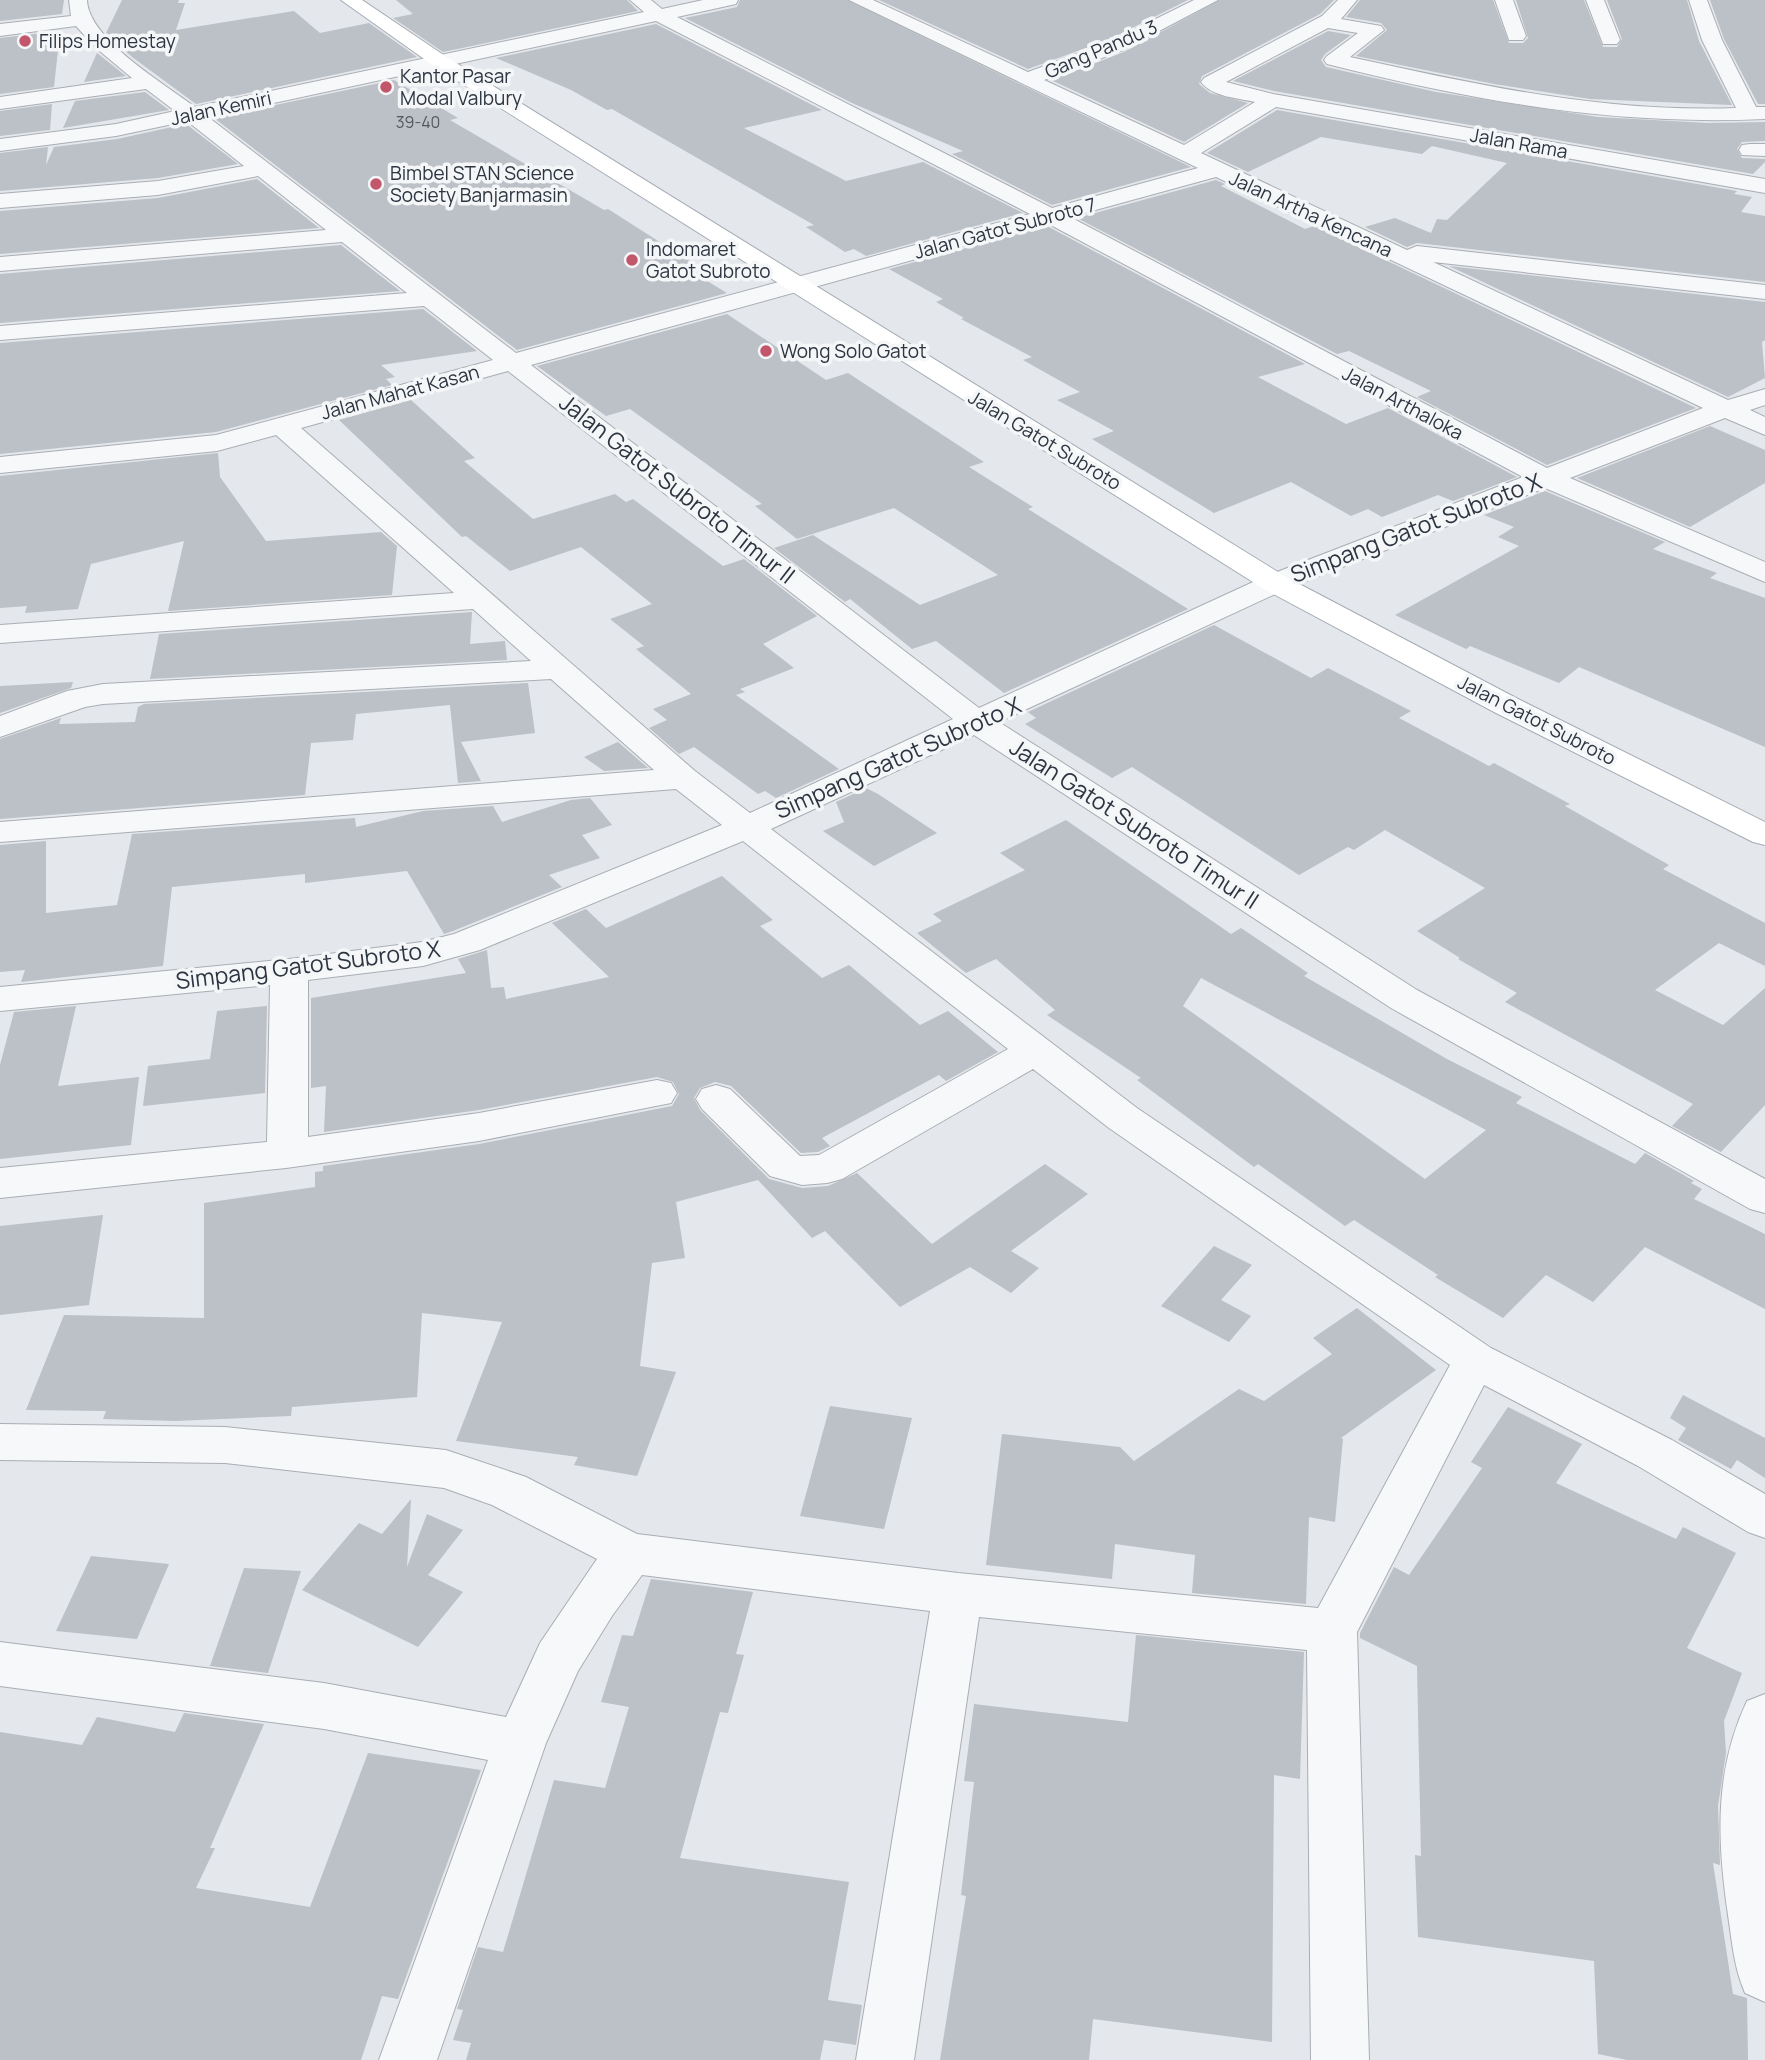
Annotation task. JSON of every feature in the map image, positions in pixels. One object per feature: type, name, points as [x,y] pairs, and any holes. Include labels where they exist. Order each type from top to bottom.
[{"type":"main road","name":"Jalan Gatot Subroto","points":[[350,0],[441,62],[673,205],[794,285],[1275,583],[1507,706],[1765,835]]},
{"type":"street","points":[[0,30],[83,20],[77,11],[78,0]]},
{"type":"street","name":"Jalan Arthaloka","points":[[639,0],[659,15],[1049,215],[1545,478],[1765,572]]},
{"type":"street","name":"Jalan Kemiri","points":[[0,145],[86,135],[192,114],[729,0]]},
{"type":"street","name":"Jalan Artha Kencana","points":[[858,0],[1765,427]]},
{"type":"street","name":"Gang Pandu 3","points":[[1029,79],[1116,46],[1209,0]]},
{"type":"street","points":[[1504,0],[1516,36]]},
{"type":"street","points":[[1595,0],[1610,40]]},
{"type":"street","points":[[1698,0],[1712,40],[1757,114]]},
{"type":"street","points":[[1339,3],[1325,22],[1374,30],[1334,60],[1491,93],[1609,111],[1650,115],[1757,114]]},
{"type":"street","name":"Jalan Gatot Subroto Timur II","points":[[83,20],[116,56],[149,82],[432,298],[978,723],[1404,999],[1765,1198]]},
{"type":"street","name":"Jalan Rama","points":[[1325,22],[1211,82],[1225,89],[1273,100],[1765,186]]},
{"type":"street","points":[[0,103],[149,82]]},
{"type":"street","points":[[1184,154],[1273,100]]},
{"type":"street","points":[[0,201],[170,187],[263,169]]},
{"type":"street","name":"Jalan Gatot Subroto 7","points":[[794,285],[1216,170]]},
{"type":"street","points":[[0,264],[347,235]]},
{"type":"street","points":[[1387,250],[1765,292]]},
{"type":"street","name":"Jalan Mahat Kasan","points":[[0,465],[189,448],[794,285]]},
{"type":"street","points":[[0,332],[432,298]]},
{"type":"street","name":"Simpang Gatot Subroto X","points":[[0,999],[289,971],[422,954],[467,942],[747,827],[978,723],[1275,583],[1724,409],[1765,397]]},
{"type":"street","points":[[281,425],[682,778],[1123,1118],[1475,1360],[1655,1453],[1765,1518]]},
{"type":"street","points":[[0,634],[479,600]]},
{"type":"street","points":[[0,727],[78,698],[103,694],[556,669]]},
{"type":"street","points":[[0,832],[682,778]]},
{"type":"street","points":[[286,1154],[289,1115],[289,971]]},
{"type":"street","points":[[716,1099],[785,1166],[802,1171],[827,1169],[1036,1050]]},
{"type":"street","points":[[0,1183],[286,1154],[480,1127],[657,1093]]},
{"type":"street","points":[[1340,2060],[1332,1631],[1475,1360]]},
{"type":"street","points":[[0,1442],[225,1446],[446,1469],[509,1491],[630,1553],[958,1594],[1332,1631]]},
{"type":"street","points":[[408,2060],[520,1743],[558,1660],[594,1601],[630,1553]]},
{"type":"street","points":[[885,2060],[958,1594]]},
{"type":"street","points":[[0,1664],[324,1706],[520,1743]]},
{"type":"street","points":[[1765,1717],[1750,1756],[1747,1783],[1747,1845],[1765,1974]]},
{"type":"building","points":[[0,0],[64,0],[62,14],[0,21]]},
{"type":"building","points":[[122,0],[179,0],[178,3],[185,3],[176,30],[294,11],[320,33],[369,23],[417,57],[196,104],[132,57],[106,33]]},
{"type":"building","points":[[396,0],[627,0],[638,11],[443,52],[393,18],[413,14]]},
{"type":"building","points":[[740,0],[847,0],[1191,167],[1052,205],[952,154],[963,151],[852,103],[685,18],[737,7]]},
{"type":"building","points":[[879,0],[1188,0],[1108,40],[1028,69]]},
{"type":"building","points":[[1220,0],[1334,0],[1320,14],[1202,76],[1199,84],[1210,93],[1248,103],[1184,142],[1051,80],[1124,52]]},
{"type":"building","points":[[1360,0],[1493,0],[1509,43],[1523,43],[1528,38],[1516,0],[1584,0],[1603,47],[1617,47],[1622,39],[1607,0],[1687,0],[1699,41],[1732,105],[1590,99],[1494,84],[1356,56],[1387,30],[1381,23],[1346,17]]},
{"type":"building","points":[[1710,0],[1765,0],[1765,104],[1758,104],[1724,39]]},
{"type":"building","points":[[656,24],[822,110],[744,128],[846,181],[923,162],[1023,213],[866,256],[854,249],[845,252],[806,227],[814,225],[612,109],[607,110],[571,90],[496,58]]},
{"type":"building","points":[[60,31],[54,87],[0,94],[0,38]]},
{"type":"building","points":[[1328,31],[1351,35],[1325,54],[1321,60],[1326,67],[1436,92],[1598,117],[1708,123],[1765,122],[1765,141],[1742,142],[1737,149],[1742,158],[1765,159],[1765,162],[1753,174],[1274,91],[1233,81]]},
{"type":"building","points":[[97,53],[126,76],[84,82]]},
{"type":"building","points":[[394,80],[458,118],[450,120],[604,210],[608,209],[699,267],[689,270],[727,293],[517,350],[214,118]]},
{"type":"building","points":[[145,92],[169,110],[63,128],[75,101]]},
{"type":"building","points":[[52,104],[50,130],[0,136],[0,111]]},
{"type":"building","points":[[1277,110],[1737,191],[1734,194],[1752,197],[1741,212],[1765,216],[1765,282],[1417,243],[1407,247],[1365,227],[1395,218],[1431,233],[1437,219],[1447,220],[1507,163],[1432,146],[1422,154],[1321,137],[1248,172],[1207,153]]},
{"type":"building","points":[[186,124],[238,164],[158,178],[0,191],[0,153],[48,147],[46,165],[54,147],[117,139]]},
{"type":"building","points":[[257,179],[319,228],[0,254],[0,211],[158,198]]},
{"type":"building","points":[[1216,180],[1225,184],[1221,186],[1305,229],[1314,226],[1696,408],[1547,465],[1417,397],[1431,391],[1349,351],[1337,354],[1077,218]]},
{"type":"building","points":[[1047,226],[1305,364],[1258,377],[1346,424],[1388,408],[1517,477],[1453,501],[1438,495],[1382,517],[1368,509],[1351,516],[1291,482],[1214,513],[1092,439],[1114,431],[1057,400],[1080,392],[1023,360],[1032,357],[961,319],[964,318],[936,302],[943,299],[889,269]]},
{"type":"building","points":[[341,245],[400,291],[0,323],[0,274]]},
{"type":"building","points":[[1449,266],[1765,302],[1765,340],[1762,342],[1765,378],[1728,397]]},
{"type":"building","points":[[423,309],[477,351],[381,365],[395,377],[386,379],[392,385],[216,432],[0,454],[0,343]]},
{"type":"building","points":[[727,314],[826,380],[848,373],[984,462],[969,467],[1033,507],[1028,509],[1188,609],[1004,693],[936,641],[912,649],[850,599],[845,602],[774,548],[813,535],[920,605],[998,575],[894,508],[797,539],[755,506],[762,504],[630,409],[606,416],[537,366]]},
{"type":"building","points":[[411,400],[475,458],[464,461],[533,519],[615,494],[626,502],[633,499],[723,566],[744,559],[817,616],[763,644],[794,668],[740,689],[745,692],[736,695],[839,769],[776,798],[765,791],[758,794],[694,747],[679,754],[649,728],[667,720],[653,709],[691,694],[636,649],[644,646],[610,619],[652,604],[581,547],[510,571],[466,536],[462,537],[339,420]]},
{"type":"building","points":[[1710,426],[1765,450],[1765,483],[1690,527],[1577,478]]},
{"type":"building","points":[[218,453],[220,477],[266,541],[381,532],[397,546],[392,595],[168,611],[184,541],[91,564],[78,609],[25,613],[27,606],[0,608],[0,476]]},
{"type":"building","points":[[1545,491],[1665,542],[1653,549],[1717,573],[1710,578],[1765,598],[1765,747],[1579,667],[1559,683],[1470,646],[1466,649],[1395,615],[1519,546],[1498,537],[1514,527],[1484,515]]},
{"type":"building","points":[[472,612],[470,644],[505,641],[507,660],[150,679],[159,634]]},
{"type":"building","points":[[1214,625],[1311,678],[1328,668],[1411,711],[1399,718],[1489,766],[1494,763],[1570,804],[1565,806],[1669,865],[1663,869],[1765,923],[1765,966],[1719,943],[1655,990],[1723,1025],[1765,988],[1765,1105],[1721,1152],[1672,1126],[1693,1104],[1505,1002],[1517,993],[1458,959],[1460,958],[1417,931],[1485,888],[1385,830],[1354,850],[1348,847],[1299,875],[1132,767],[1112,778],[1025,724],[1036,718],[1028,712]]},
{"type":"building","points":[[73,682],[71,688],[0,713],[0,686]]},
{"type":"building","points":[[528,683],[535,733],[461,742],[481,781],[458,783],[450,705],[356,714],[353,740],[311,743],[305,795],[0,819],[0,739],[61,718],[59,724],[135,722],[138,707],[144,704]]},
{"type":"building","points":[[618,742],[648,768],[604,771],[584,757]]},
{"type":"building","points":[[866,788],[937,833],[874,866],[823,831],[844,822],[836,802]]},
{"type":"building","points":[[590,798],[612,825],[582,835],[600,858],[549,875],[562,887],[444,934],[407,871],[305,883],[305,874],[172,887],[163,966],[21,982],[25,970],[0,972],[0,845],[46,841],[46,913],[117,905],[132,834],[355,818],[356,827],[423,811],[493,806],[502,822],[571,800]]},
{"type":"building","points":[[1066,820],[1231,934],[1241,928],[1308,973],[1304,976],[1447,1059],[1522,1097],[1516,1103],[1635,1164],[1645,1153],[1694,1181],[1691,1183],[1702,1189],[1694,1199],[1765,1234],[1765,1309],[1645,1247],[1593,1302],[1546,1275],[1503,1318],[1435,1277],[1438,1275],[1354,1220],[1345,1226],[1258,1164],[1254,1167],[1137,1080],[1141,1078],[1047,1015],[1055,1010],[996,959],[966,973],[917,933],[942,921],[933,914],[1025,870],[1000,853]],"holes":[[[1201,978],[1486,1130],[1425,1179],[1183,1006]]]},
{"type":"building","points":[[722,876],[773,920],[760,926],[822,978],[849,965],[920,1025],[948,1011],[998,1052],[946,1081],[939,1075],[822,1138],[830,1146],[818,1152],[801,1153],[731,1086],[715,1082],[700,1088],[694,1098],[700,1110],[769,1179],[802,1188],[828,1186],[857,1173],[932,1244],[1045,1164],[1088,1194],[1011,1251],[1039,1268],[1011,1293],[970,1267],[900,1307],[825,1231],[812,1238],[758,1180],[676,1202],[685,1258],[652,1263],[640,1366],[676,1372],[637,1476],[574,1465],[578,1457],[456,1441],[502,1322],[422,1313],[417,1397],[292,1407],[291,1416],[176,1421],[103,1419],[106,1411],[26,1410],[64,1315],[204,1318],[204,1203],[315,1187],[315,1172],[323,1171],[323,1166],[479,1144],[672,1106],[679,1094],[673,1082],[657,1077],[479,1110],[324,1132],[326,1086],[311,1088],[311,998],[466,973],[458,959],[487,950],[491,988],[504,987],[506,999],[609,977],[552,923],[586,909],[606,928]]},
{"type":"building","points":[[76,1006],[58,1086],[139,1077],[131,1145],[0,1159],[0,1065],[14,1012]]},
{"type":"building","points":[[267,1006],[265,1093],[143,1106],[148,1066],[210,1059],[217,1011]]},
{"type":"building","points":[[103,1215],[89,1305],[0,1315],[0,1226]]},
{"type":"building","points":[[1214,1246],[1252,1265],[1221,1300],[1251,1316],[1229,1342],[1161,1306]]},
{"type":"building","points":[[1357,1308],[1436,1370],[1341,1438],[1335,1522],[1309,1517],[1306,1604],[1192,1593],[1195,1555],[1115,1544],[1112,1579],[986,1565],[1002,1434],[1120,1447],[1134,1461],[1239,1389],[1264,1401],[1332,1354],[1313,1338]]},
{"type":"building","points":[[1683,1395],[1765,1438],[1765,1478],[1737,1460],[1731,1469],[1678,1440],[1686,1428],[1670,1418]]},
{"type":"building","points":[[830,1406],[912,1418],[884,1529],[800,1516]]},
{"type":"building","points":[[1508,1407],[1582,1444],[1556,1483],[1676,1539],[1683,1527],[1736,1553],[1687,1648],[1742,1673],[1724,1721],[1726,1753],[1718,1806],[1720,1865],[1713,1863],[1733,1994],[1747,1998],[1748,2060],[1627,2060],[1598,2054],[1594,1961],[1418,1937],[1415,1855],[1421,1856],[1417,1666],[1360,1638],[1360,1633],[1394,1567],[1409,1575],[1482,1468],[1471,1462]]},
{"type":"building","points":[[411,1499],[407,1567],[427,1514],[463,1530],[428,1575],[463,1592],[418,1647],[302,1590],[359,1523],[382,1534]]},
{"type":"building","points":[[91,1556],[169,1564],[137,1639],[56,1631]]},
{"type":"building","points":[[244,1568],[301,1571],[268,1673],[210,1666]]},
{"type":"building","points":[[651,1579],[753,1592],[736,1654],[744,1655],[728,1713],[720,1712],[680,1858],[849,1882],[828,2000],[862,2005],[856,2045],[824,2040],[820,2060],[466,2060],[471,2043],[453,2040],[463,2010],[457,2009],[478,1947],[503,1952],[554,1780],[605,1788],[629,1707],[601,1702],[622,1635],[633,1636]]},
{"type":"building","points":[[1136,1635],[1304,1652],[1300,1779],[1274,1775],[1272,2042],[1093,2019],[1089,2060],[940,2060],[966,1896],[961,1895],[974,1782],[964,1781],[974,1704],[1128,1722]]},
{"type":"building","points":[[184,1713],[264,1724],[210,1848],[215,1848],[196,1888],[310,1907],[368,1753],[481,1770],[398,1999],[382,1996],[361,2060],[0,2060],[0,1732],[82,1745],[97,1717],[175,1732]]},
{"type":"place","name":"Filips Homestay","points":[[25,41]]},
{"type":"place","name":"Kantor Pasar Modal Valbury","points":[[386,87]]},
{"type":"place","name":"Bimbel STAN Science Society Banjarmasin","points":[[376,184]]},
{"type":"place","name":"Indomaret Gatot Subroto","points":[[632,260]]},
{"type":"place","name":"Wong Solo Gatot","points":[[766,351]]}]
